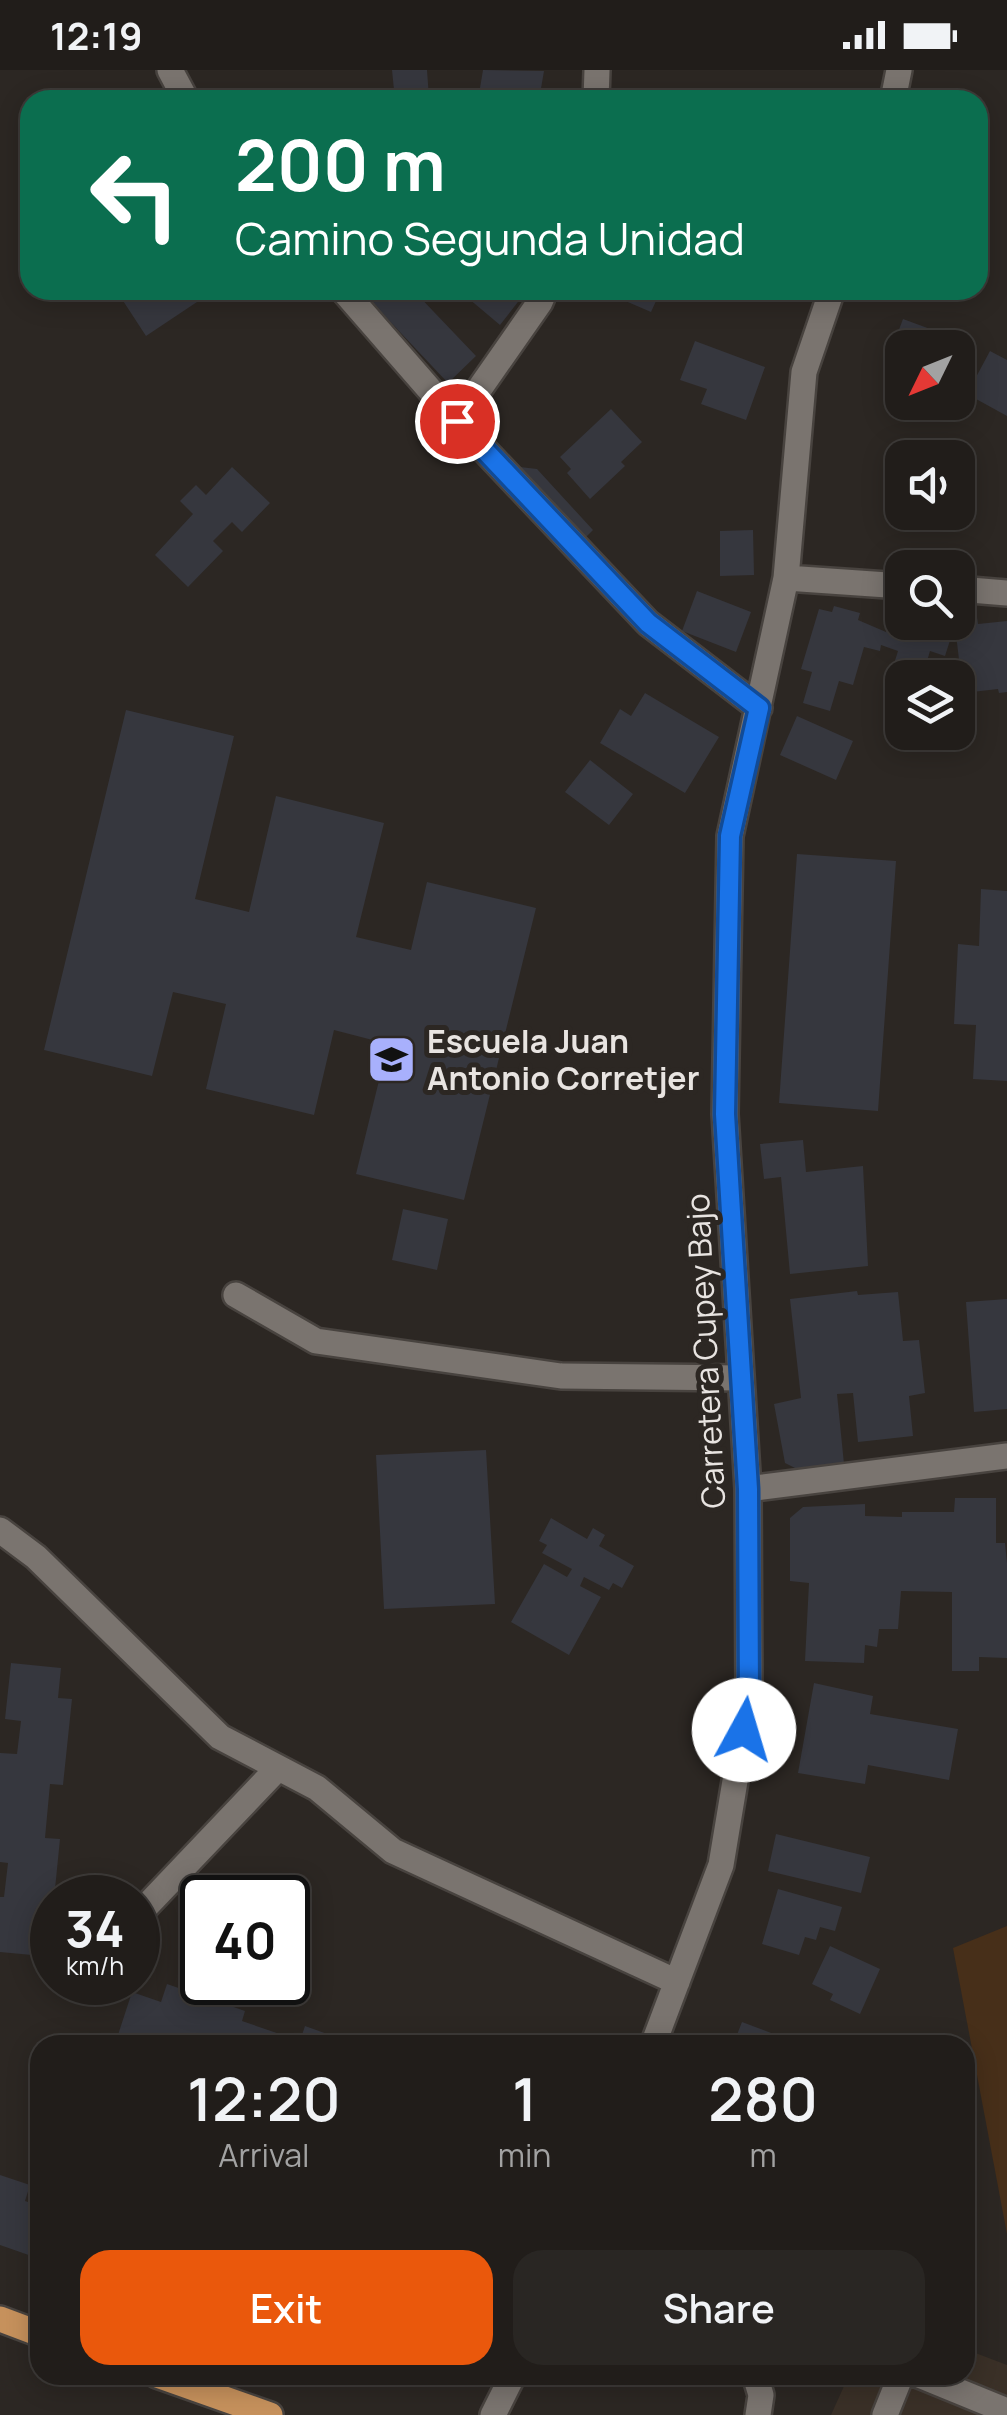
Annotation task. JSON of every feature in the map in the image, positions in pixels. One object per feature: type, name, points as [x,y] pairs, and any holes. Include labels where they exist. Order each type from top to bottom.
[{"type":"main road","points":[[0,2319],[30,2330]]},
{"type":"main road","points":[[185,2385],[270,2415]]},
{"type":"street","points":[[352,300],[457,421],[648,623],[759,708]]},
{"type":"street","points":[[457,421],[541,300]]},
{"type":"street","name":"Carretera Cupey Bajo","points":[[656,2035],[721,1865],[749,1697],[748,1489],[725,1114],[730,836],[786,578],[804,372],[829,300]]},
{"type":"street","points":[[786,578],[885,585]]},
{"type":"street","points":[[975,590],[1007,593]]},
{"type":"street","points":[[236,1295],[316,1341],[561,1376],[741,1378]]},
{"type":"street","points":[[748,1489],[1007,1456]]},
{"type":"street","points":[[0,1530],[36,1557],[220,1736],[317,1788],[394,1850],[676,1982]]},
{"type":"street","points":[[160,1892],[278,1768]]},
{"type":"street","points":[[493,2415],[508,2385]]},
{"type":"street","points":[[758,2385],[758,2415]]},
{"type":"street","points":[[886,2415],[897,2385]]},
{"type":"street","points":[[943,2385],[1007,2411]]},
{"type":"shaded area","points":[[1007,1926],[1007,2234],[975,2065],[975,2035],[969,2035],[953,1948]]},
{"type":"shaded area","points":[[975,2353],[1007,2365],[1007,2415],[831,2415],[844,2385],[975,2385]]},
{"type":"building","points":[[392,70],[427,70],[428,90],[394,90]]},
{"type":"building","points":[[483,70],[544,71],[541,90],[480,90]]},
{"type":"building","points":[[123,300],[200,300],[146,336]]},
{"type":"building","points":[[370,300],[423,300],[476,356],[448,383]]},
{"type":"building","points":[[470,300],[519,300],[500,325]]},
{"type":"building","points":[[623,300],[656,300],[651,312]]},
{"type":"building","points":[[903,319],[933,330],[899,330]]},
{"type":"building","points":[[695,341],[765,367],[746,420],[701,404],[707,389],[680,380]]},
{"type":"building","points":[[990,351],[1007,360],[1007,416],[975,398],[975,379]]},
{"type":"building","points":[[611,409],[642,442],[621,462],[625,466],[590,499],[567,473],[571,469],[560,457]]},
{"type":"building","points":[[232,467],[270,503],[242,532],[232,522],[213,541],[223,551],[188,587],[155,555],[193,514],[180,501],[196,485],[206,495]]},
{"type":"building","points":[[520,467],[537,469],[593,530],[579,544],[512,474]]},
{"type":"building","points":[[753,530],[754,575],[720,576],[720,531]]},
{"type":"building","points":[[697,591],[751,612],[736,652],[682,631]]},
{"type":"building","points":[[834,606],[860,613],[858,620],[885,632],[885,640],[950,640],[945,656],[930,651],[927,660],[895,660],[898,651],[881,645],[880,651],[864,647],[853,685],[839,681],[830,711],[803,703],[812,672],[801,669],[819,609],[832,612]]},
{"type":"building","points":[[975,617],[978,624],[1007,621],[1007,692],[975,692],[975,660],[959,660],[957,640],[975,640]]},
{"type":"building","points":[[645,693],[719,737],[685,793],[600,743],[620,709],[631,716]]},
{"type":"building","points":[[126,710],[234,736],[195,899],[249,912],[276,796],[384,823],[356,937],[411,950],[427,882],[536,908],[464,1200],[356,1174],[388,1044],[334,1030],[314,1115],[206,1089],[226,1004],[173,992],[152,1076],[44,1050]]},
{"type":"building","points":[[797,716],[853,741],[836,780],[780,755]]},
{"type":"building","points":[[590,760],[633,794],[609,825],[565,792]]},
{"type":"building","points":[[797,854],[896,861],[878,1111],[779,1103]]},
{"type":"building","points":[[981,889],[1007,891],[1007,1081],[973,1079],[976,1025],[954,1024],[958,944],[979,946]]},
{"type":"building","points":[[803,1140],[806,1172],[863,1166],[868,1266],[790,1274],[781,1177],[764,1179],[760,1144]]},
{"type":"building","points":[[403,1209],[448,1219],[437,1270],[392,1260]]},
{"type":"building","points":[[857,1291],[858,1295],[898,1292],[903,1341],[919,1340],[925,1393],[909,1396],[913,1436],[858,1442],[853,1393],[837,1394],[844,1464],[801,1471],[785,1463],[774,1404],[801,1398],[790,1299]]},
{"type":"building","points":[[1007,1299],[1007,1409],[974,1412],[966,1302]]},
{"type":"building","points":[[486,1450],[495,1604],[384,1609],[376,1455]]},
{"type":"building","points":[[955,1498],[996,1498],[996,1543],[1005,1543],[1007,1563],[1007,1658],[979,1657],[979,1671],[952,1671],[952,1592],[901,1591],[898,1629],[879,1629],[877,1647],[865,1645],[864,1663],[805,1661],[809,1583],[790,1581],[790,1518],[803,1507],[865,1504],[865,1516],[954,1512]]},
{"type":"building","points":[[551,1518],[587,1539],[593,1528],[605,1535],[599,1546],[634,1566],[622,1588],[613,1583],[609,1590],[584,1577],[580,1586],[601,1597],[569,1655],[511,1622],[544,1564],[567,1577],[572,1569],[542,1553],[547,1545],[539,1541]]},
{"type":"building","points":[[11,1663],[61,1668],[58,1698],[72,1699],[63,1785],[50,1784],[45,1838],[60,1839],[56,1875],[30,1875],[30,1955],[0,1952],[0,1897],[4,1897],[8,1863],[0,1862],[0,1753],[17,1754],[21,1721],[5,1719]]},
{"type":"building","points":[[814,1683],[873,1696],[870,1714],[958,1729],[949,1780],[868,1765],[865,1784],[798,1773]]},
{"type":"building","points":[[776,1834],[870,1857],[861,1893],[768,1871]]},
{"type":"building","points":[[778,1889],[842,1907],[835,1931],[820,1927],[816,1940],[805,1937],[799,1955],[762,1944]]},
{"type":"building","points":[[830,1946],[880,1969],[860,2014],[830,2000],[833,1994],[812,1984]]},
{"type":"building","points":[[167,1984],[180,1988],[180,2005],[228,2005],[245,2011],[242,2021],[283,2035],[118,2035],[128,2005],[160,2005]]},
{"type":"building","points":[[742,2022],[776,2035],[737,2035]]},
{"type":"building","points":[[305,2026],[330,2035],[302,2035]]},
{"type":"building","points":[[0,2175],[30,2185],[25,2201],[30,2203],[30,2256],[0,2245]]},
{"type":"place","name":"Escuela Juan Antonio Corretjer","points":[[392,1060]]},
{"type":"route","points":[[457,421],[648,623],[759,708],[730,836],[725,1114],[748,1489],[749,1697],[744,1730]]}]
